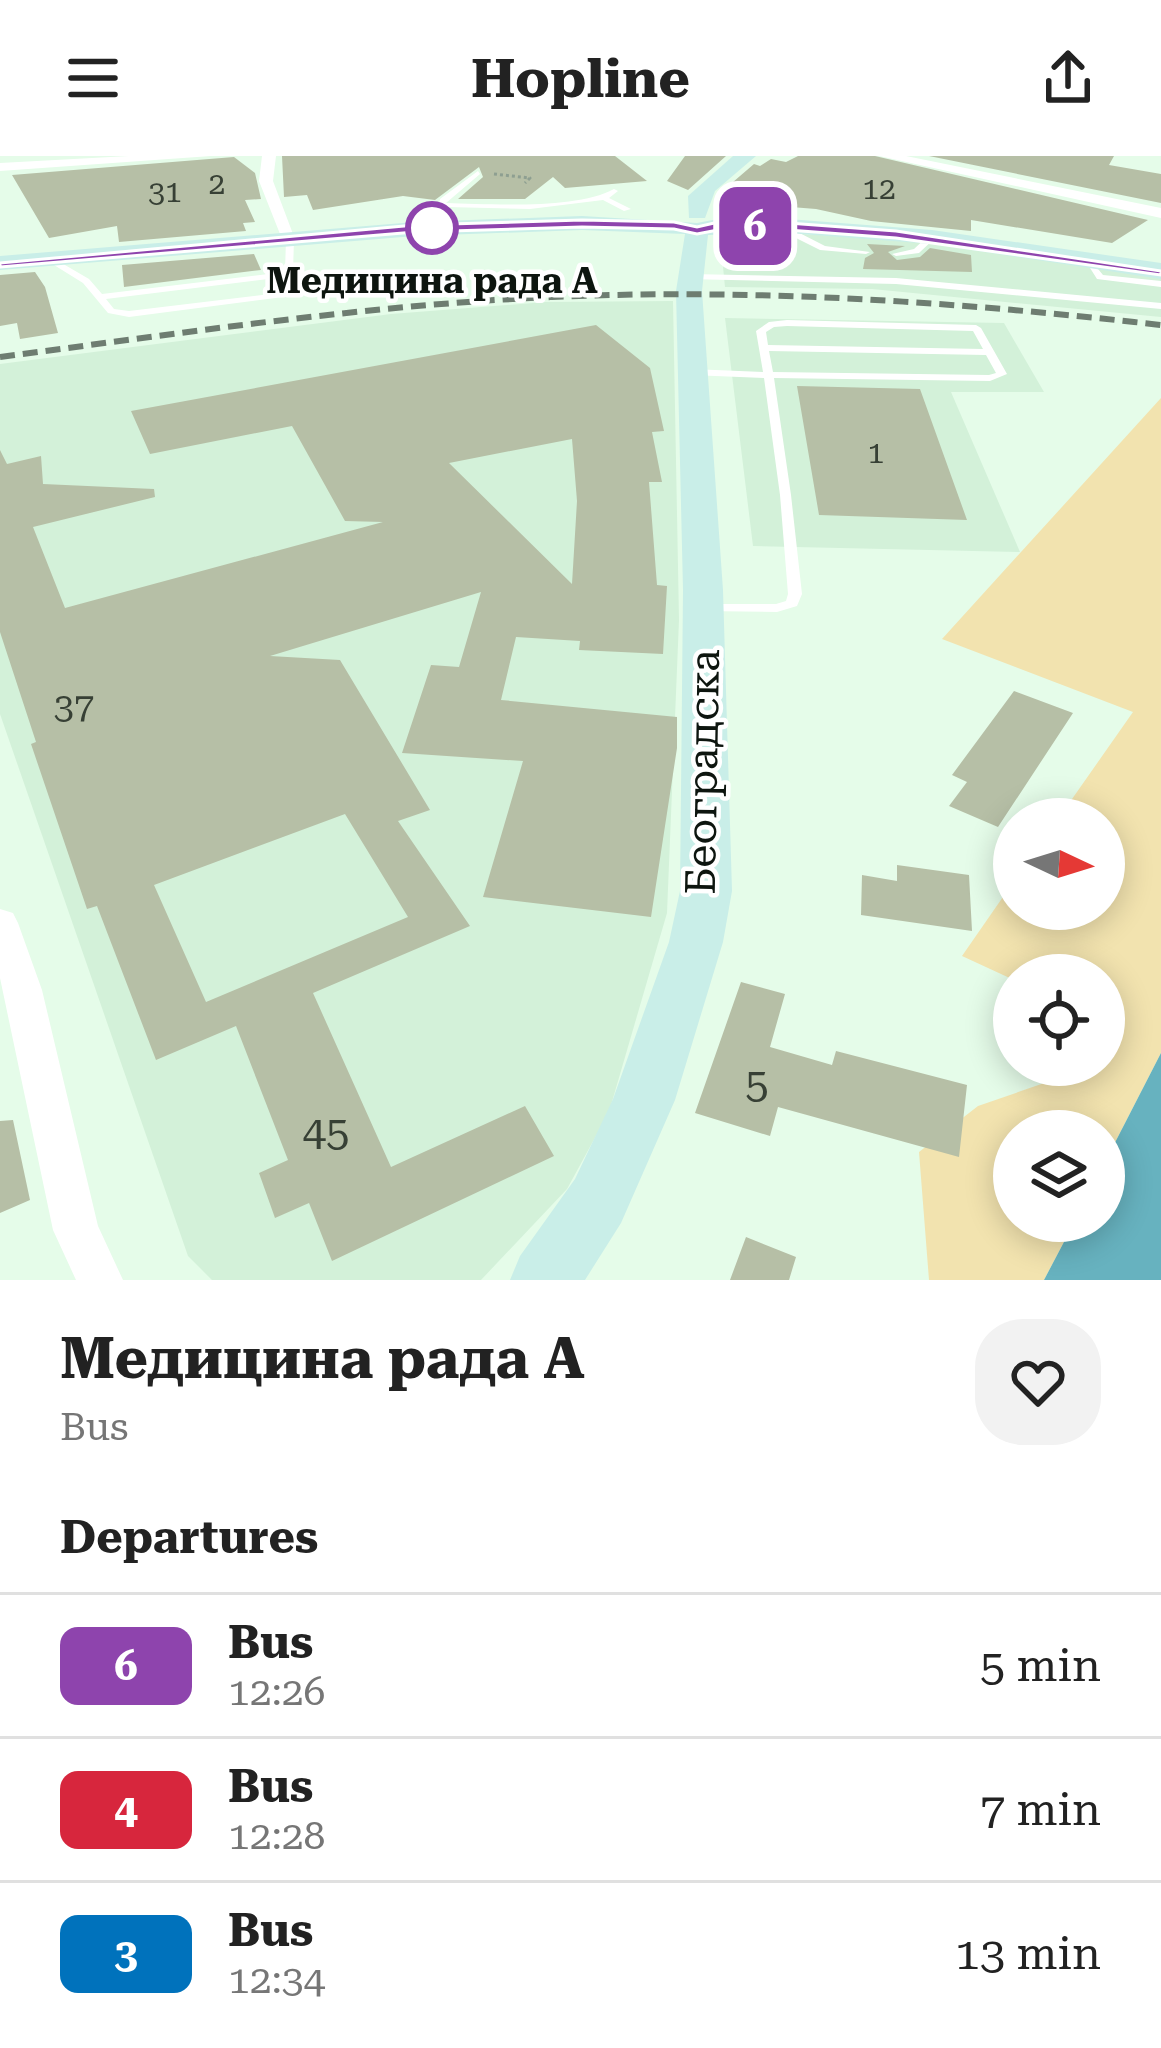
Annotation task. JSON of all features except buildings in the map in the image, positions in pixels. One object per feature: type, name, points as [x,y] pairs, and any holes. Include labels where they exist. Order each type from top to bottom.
[{"type":"main road","points":[[698,222],[696,201],[707,186],[746,156]]},
{"type":"main road","points":[[0,259],[50,260],[289,235],[441,213],[932,237],[1161,267]]},
{"type":"main road","points":[[0,259],[289,235],[698,222],[863,225],[1161,267]]},
{"type":"main road","name":"Београдска","points":[[545,1280],[598,1201],[644,1100],[696,942],[707,869],[703,608],[689,277],[698,222]]},
{"type":"street","points":[[0,167],[204,156]]},
{"type":"street","points":[[269,156],[266,181],[289,235]]},
{"type":"street","points":[[886,156],[1161,213]]},
{"type":"street","points":[[0,923],[23,990],[76,1230],[100,1280]]},
{"type":"lane","points":[[478,173],[451,191],[441,213],[604,198],[614,191]]},
{"type":"lane","points":[[604,198],[627,209]]},
{"type":"lane","points":[[779,226],[824,248],[866,252]]},
{"type":"lane","points":[[50,260],[86,281],[111,311],[129,314],[270,298],[287,291],[289,235]]},
{"type":"lane","points":[[896,254],[916,250],[932,237]]},
{"type":"lane","points":[[1089,260],[1100,277],[1161,284]]},
{"type":"lane","points":[[100,297],[291,274]]},
{"type":"lane","points":[[689,277],[896,281],[1161,306]]},
{"type":"lane","points":[[691,372],[769,374],[1000,377],[982,332],[964,326],[772,324],[761,331],[769,374],[795,594],[792,603],[777,608],[703,608]]},
{"type":"lane","points":[[764,348],[990,352]]},
{"type":"path","points":[[478,173],[530,178],[525,183]]},
{"type":"shaded area","points":[[745,231],[898,239],[1161,276],[1161,317],[872,289],[725,287],[720,236]]},
{"type":"shaded area","points":[[673,301],[679,620],[667,913],[609,1112],[567,1189],[481,1280],[212,1280],[188,1256],[0,714],[0,364],[391,314],[546,302]]},
{"type":"shaded area","points":[[725,318],[1004,323],[1044,392],[951,392],[1020,552],[753,546]]},
{"type":"shaded area","points":[[1161,398],[1161,1053],[1125,1123],[1125,1110],[993,1110],[993,1242],[1064,1242],[1044,1280],[929,1280],[919,1152],[978,1106],[1036,1086],[1125,1086],[1125,954],[993,954],[993,970],[962,956],[993,911],[993,930],[1125,930],[1125,798],[1073,798],[1133,712],[942,639]]},
{"type":"water","points":[[1161,1053],[1161,1280],[1044,1280],[1064,1242],[1125,1242],[1125,1123]]},
{"type":"railway","points":[[0,357],[344,313],[552,297],[705,294],[857,299],[1161,325]]},
{"type":"bus line","name":"6","points":[[0,263],[322,235],[582,223],[697,230],[723,225],[788,226],[896,234],[1161,271]]},
{"type":"place","name":"Медицина рада А","points":[[432,228]]}]
